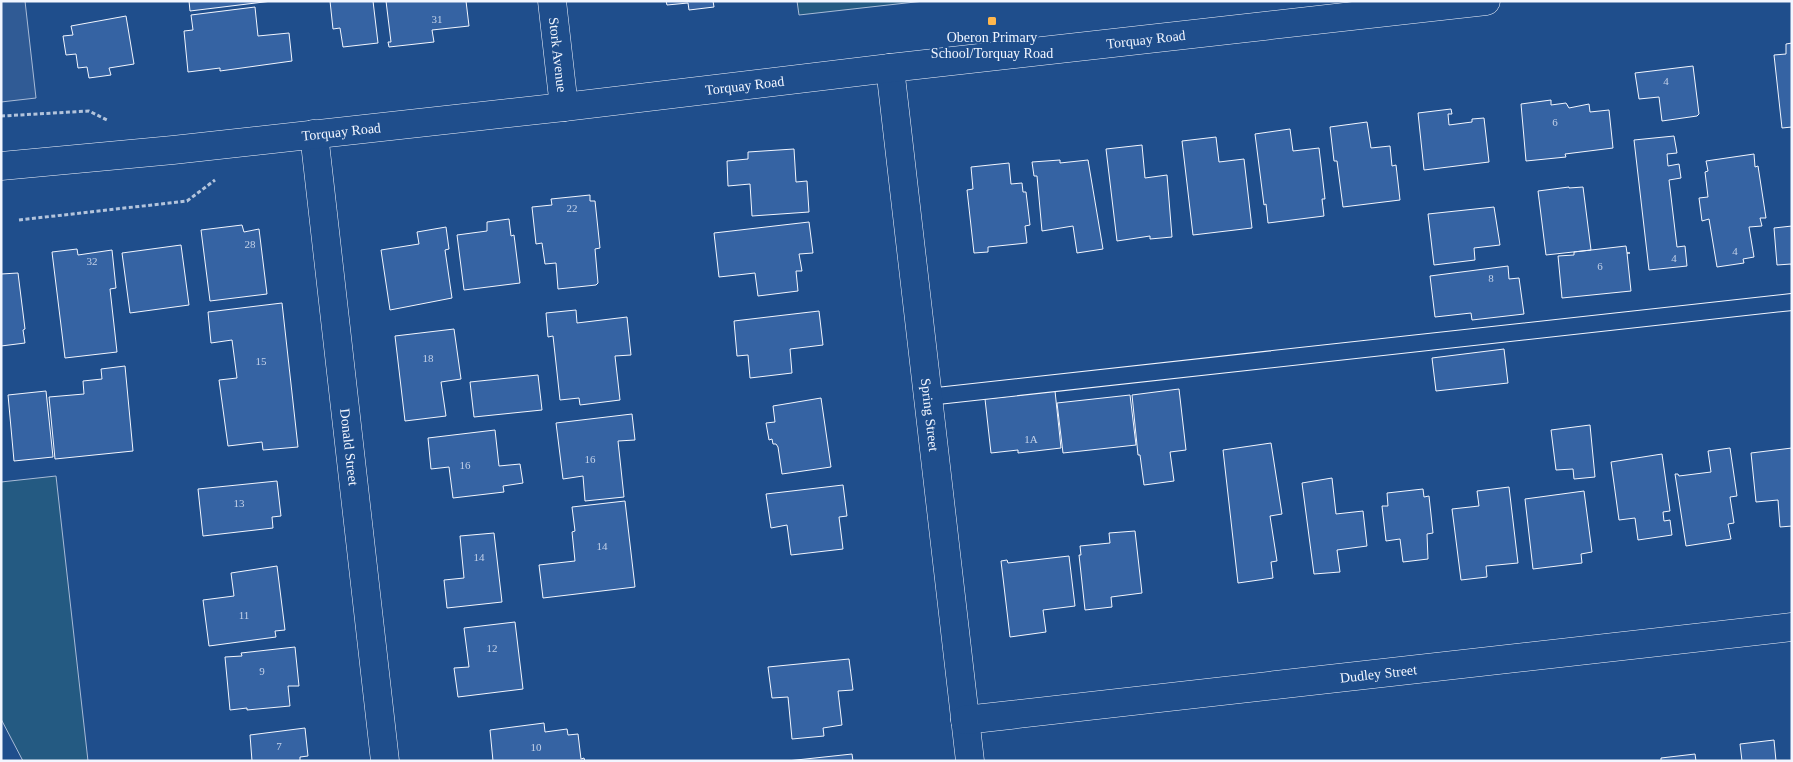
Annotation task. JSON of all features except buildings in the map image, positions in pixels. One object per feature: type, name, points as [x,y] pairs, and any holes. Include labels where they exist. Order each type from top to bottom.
[{"type":"street","name":"Stork Avenue","points":[[552,1],[564,107]]},
{"type":"street","name":"Torquay Road","points":[[1,166],[173,150],[564,107],[890,68],[1481,2]]},
{"type":"street","name":"Spring Street","points":[[890,68],[970,761]]},
{"type":"street","name":"Donald Street","points":[[314,134],[385,761]]},
{"type":"street","name":"Dudley Street","points":[[965,720],[1792,627]]},
{"type":"lane","points":[[928,397],[1792,302]]},
{"type":"path","points":[[1,116],[89,111]]},
{"type":"path","points":[[19,220],[187,201]]},
{"type":"shaded area","points":[[1,1],[25,1],[36,98],[1,102]]},
{"type":"shaded area","points":[[797,1],[924,1],[799,15]]},
{"type":"shaded area","points":[[56,476],[88,761],[23,761],[1,719],[1,482]]},
{"type":"place","name":"Oberon Primary School/Torquay Road","points":[[992,21]]}]
